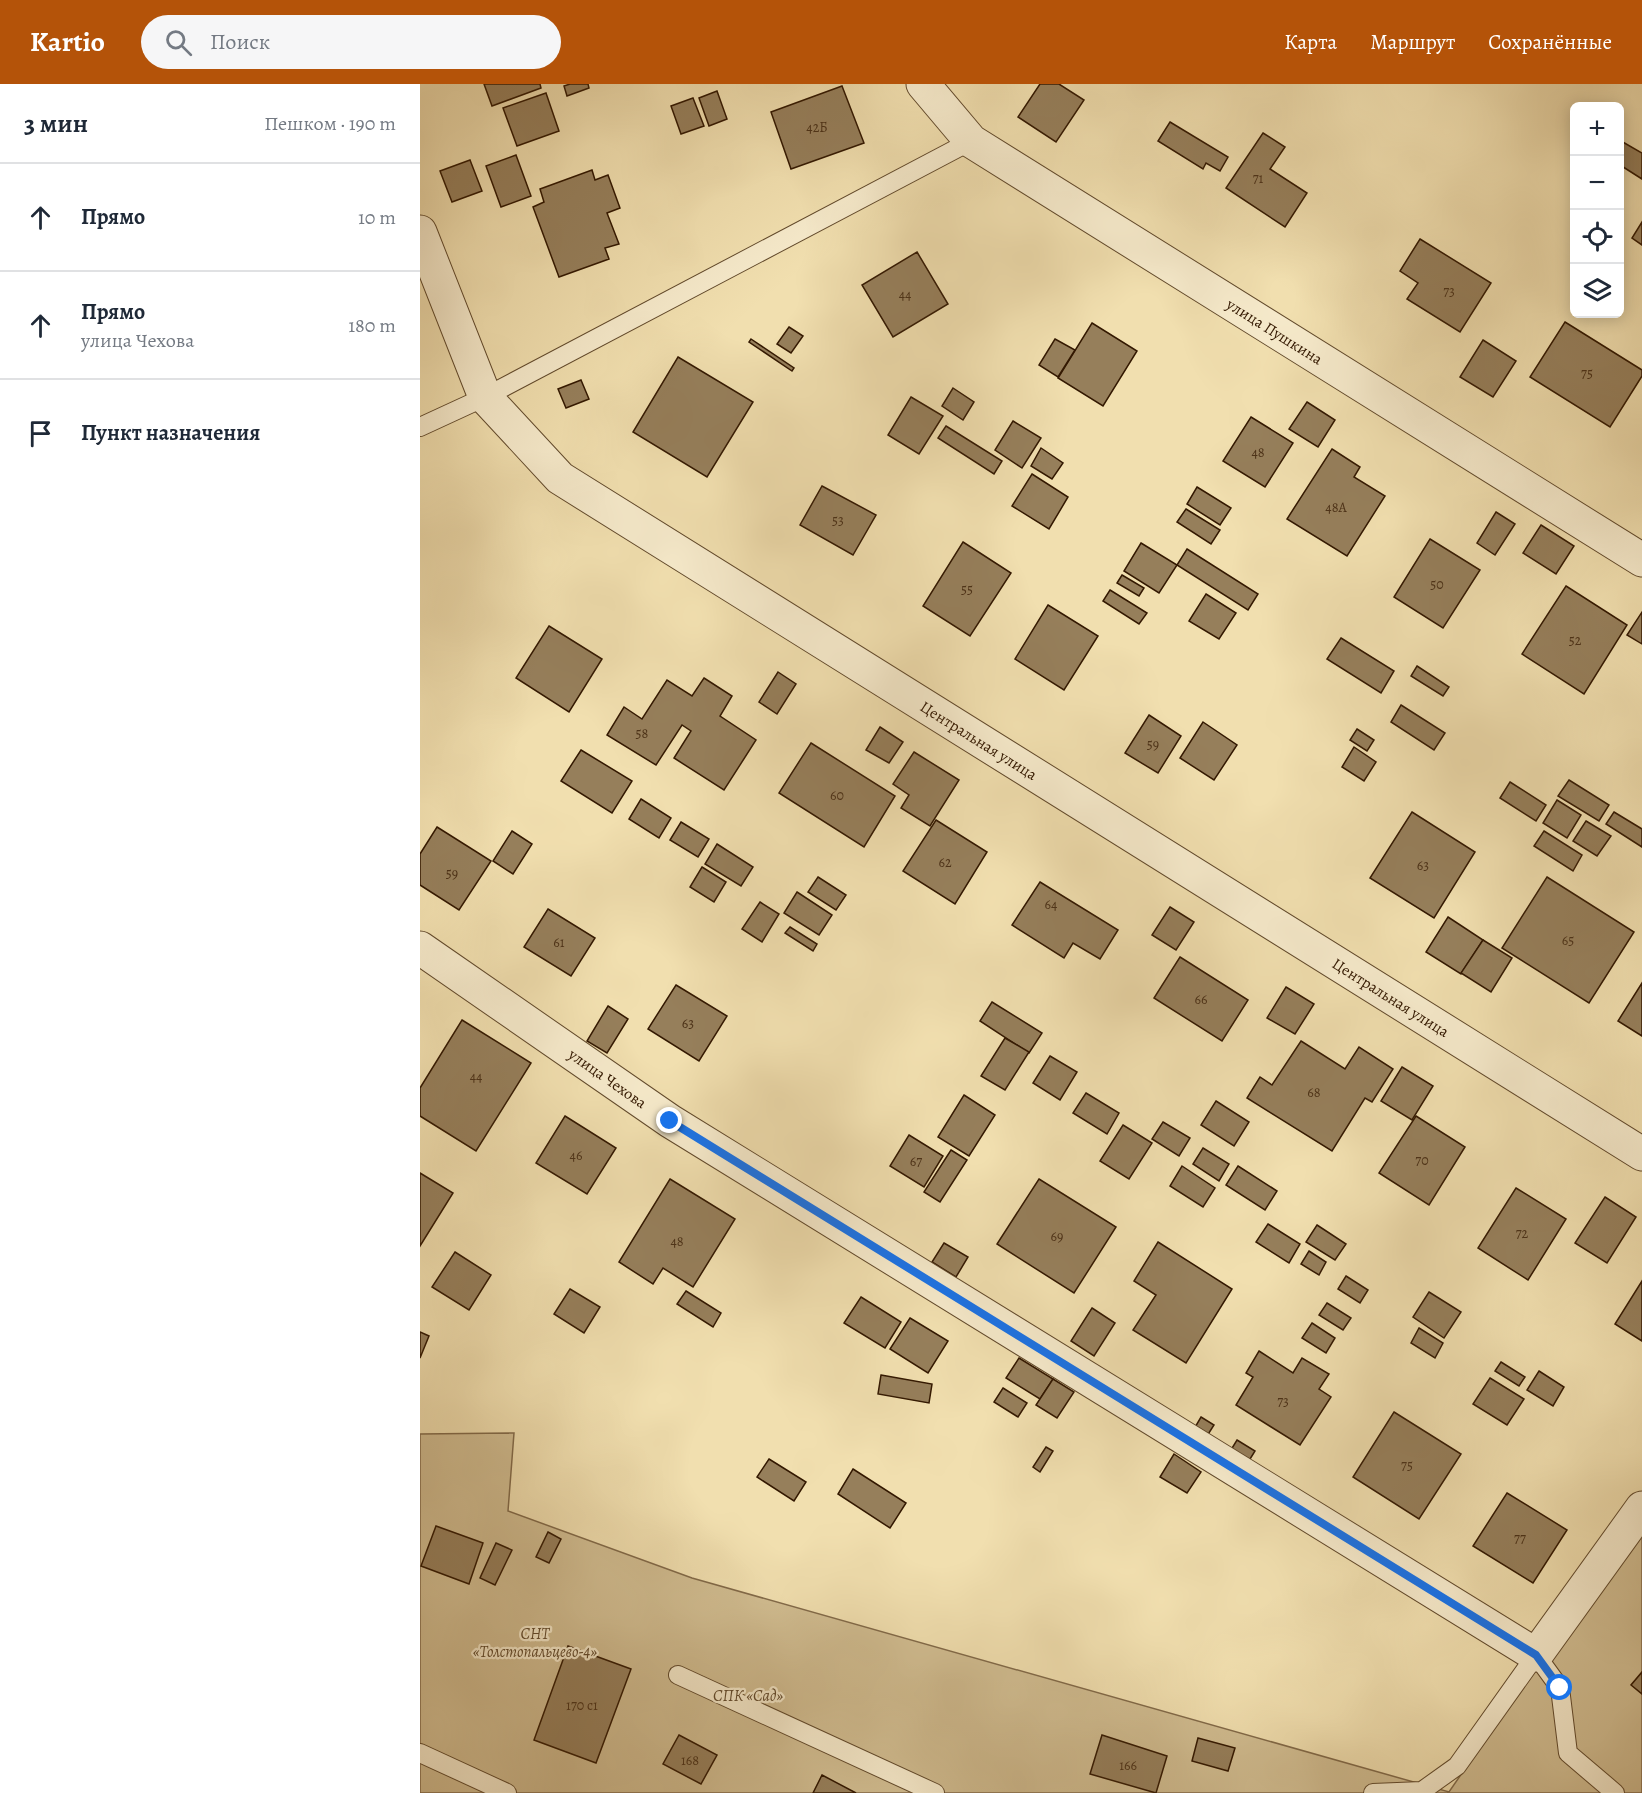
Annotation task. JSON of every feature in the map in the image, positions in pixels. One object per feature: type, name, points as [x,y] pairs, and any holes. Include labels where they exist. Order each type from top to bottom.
[{"type":"street","name":"улица Пушкина","points":[[923,84],[971,141],[1642,560]]},
{"type":"street","name":"Центральная улица","points":[[420,232],[485,396],[560,478],[1642,1154]]},
{"type":"street","name":"улица Чехова","points":[[420,948],[670,1121],[1536,1655]]},
{"type":"street","points":[[1536,1655],[1642,1508]]},
{"type":"lane","points":[[420,427],[485,396],[971,141]]},
{"type":"lane","points":[[1373,1793],[1422,1791],[1457,1766],[1536,1655],[1560,1688],[1568,1753],[1615,1793]]},
{"type":"lane","points":[[678,1675],[935,1793]]},
{"type":"lane","points":[[420,1753],[507,1793]]},
{"type":"green space","name":"СПК «Сад»","points":[[514,1433],[508,1511],[692,1578],[1449,1792],[1642,1511],[1642,1793],[420,1793],[420,1434]]},
{"type":"building","points":[[484,84],[540,84],[541,88],[492,106]]},
{"type":"building","points":[[588,84],[589,88],[567,96],[564,86]]},
{"type":"building","points":[[1040,84],[1059,84],[1084,100],[1056,142],[1018,117]]},
{"type":"building","points":[[842,86],[864,143],[791,169],[771,112]]},
{"type":"building","points":[[717,91],[727,119],[709,126],[699,98]]},
{"type":"building","points":[[546,93],[559,131],[517,146],[503,108]]},
{"type":"building","points":[[693,98],[704,126],[681,134],[671,106]]},
{"type":"building","points":[[1170,122],[1228,157],[1220,171],[1206,163],[1203,169],[1158,141]]},
{"type":"building","points":[[1263,133],[1285,147],[1270,169],[1307,193],[1285,227],[1226,188]]},
{"type":"building","points":[[1624,143],[1642,153],[1642,179],[1624,168]]},
{"type":"building","points":[[516,155],[531,196],[501,207],[486,166]]},
{"type":"building","points":[[470,160],[482,191],[452,202],[440,171]]},
{"type":"building","points":[[592,170],[595,180],[608,175],[620,208],[607,213],[619,244],[605,248],[609,259],[559,277],[533,207],[544,202],[540,189]]},
{"type":"building","points":[[1642,222],[1642,245],[1632,238]]},
{"type":"building","points":[[1420,239],[1491,283],[1460,332],[1407,299],[1418,283],[1400,271]]},
{"type":"building","points":[[917,252],[948,304],[893,337],[862,285]]},
{"type":"building","points":[[1565,322],[1642,370],[1642,376],[1610,427],[1530,377]]},
{"type":"building","points":[[1092,323],[1137,351],[1103,406],[1058,378]]},
{"type":"building","points":[[789,327],[803,336],[791,353],[777,344]]},
{"type":"building","points":[[751,339],[794,368],[792,371],[749,342]]},
{"type":"building","points":[[1055,339],[1075,350],[1058,377],[1039,365]]},
{"type":"building","points":[[1483,340],[1516,361],[1493,397],[1460,377]]},
{"type":"building","points":[[678,357],[753,402],[707,477],[633,432]]},
{"type":"building","points":[[581,380],[589,399],[566,408],[558,389]]},
{"type":"building","points":[[953,388],[974,402],[963,420],[942,406]]},
{"type":"building","points":[[911,397],[943,416],[919,454],[888,435]]},
{"type":"building","points":[[1307,402],[1335,420],[1318,447],[1289,429]]},
{"type":"building","points":[[1251,417],[1293,443],[1265,487],[1223,461]]},
{"type":"building","points":[[1013,421],[1041,438],[1022,468],[995,450]]},
{"type":"building","points":[[946,426],[1002,461],[994,474],[938,438]]},
{"type":"building","points":[[1041,448],[1063,463],[1052,479],[1031,466]]},
{"type":"building","points":[[1332,449],[1360,467],[1354,477],[1385,496],[1347,556],[1287,519]]},
{"type":"building","points":[[1032,474],[1068,497],[1049,529],[1012,506]]},
{"type":"building","points":[[822,486],[876,515],[853,555],[800,525]]},
{"type":"building","points":[[1197,487],[1231,508],[1220,525],[1187,504]]},
{"type":"building","points":[[1186,509],[1220,530],[1211,544],[1177,522]]},
{"type":"building","points":[[1496,512],[1515,524],[1495,555],[1477,543]]},
{"type":"building","points":[[1541,525],[1574,546],[1556,574],[1523,553]]},
{"type":"building","points":[[1430,539],[1480,570],[1443,628],[1394,597]]},
{"type":"building","points":[[963,542],[1011,573],[970,636],[923,606]]},
{"type":"building","points":[[1141,543],[1177,565],[1159,593],[1124,571]]},
{"type":"building","points":[[1187,549],[1258,594],[1248,610],[1177,565]]},
{"type":"building","points":[[1122,575],[1144,588],[1139,596],[1117,583]]},
{"type":"building","points":[[1566,586],[1627,625],[1584,694],[1522,654]]},
{"type":"building","points":[[1110,590],[1147,613],[1139,624],[1103,601]]},
{"type":"building","points":[[1206,594],[1236,613],[1219,639],[1189,621]]},
{"type":"building","points":[[1048,605],[1098,636],[1064,690],[1015,659]]},
{"type":"building","points":[[1642,612],[1642,644],[1627,635]]},
{"type":"building","points":[[549,626],[602,659],[569,712],[516,678]]},
{"type":"building","points":[[1341,638],[1394,671],[1381,693],[1327,659]]},
{"type":"building","points":[[1417,666],[1449,687],[1443,696],[1411,676]]},
{"type":"building","points":[[778,672],[796,684],[777,714],[759,702]]},
{"type":"building","points":[[704,678],[732,696],[720,716],[756,740],[724,790],[674,758],[691,731],[682,725],[656,765],[607,735],[624,707],[642,719],[667,680],[692,696]]},
{"type":"building","points":[[1401,705],[1445,733],[1434,750],[1391,722]]},
{"type":"building","points":[[1149,715],[1181,736],[1158,773],[1125,753]]},
{"type":"building","points":[[1203,722],[1237,745],[1214,780],[1180,758]]},
{"type":"building","points":[[880,727],[903,742],[889,763],[866,750]]},
{"type":"building","points":[[1357,729],[1374,740],[1367,751],[1350,740]]},
{"type":"building","points":[[811,743],[895,796],[864,847],[779,793]]},
{"type":"building","points":[[1354,747],[1376,762],[1364,781],[1342,767]]},
{"type":"building","points":[[581,750],[632,781],[612,813],[561,781]]},
{"type":"building","points":[[914,752],[959,780],[930,826],[901,808],[909,795],[893,784]]},
{"type":"building","points":[[1569,780],[1609,805],[1599,821],[1558,796]]},
{"type":"building","points":[[1510,782],[1546,805],[1536,821],[1500,798]]},
{"type":"building","points":[[641,799],[671,818],[659,838],[629,819]]},
{"type":"building","points":[[1557,800],[1581,815],[1567,838],[1543,823]]},
{"type":"building","points":[[1412,812],[1475,852],[1434,918],[1370,878]]},
{"type":"building","points":[[1614,812],[1642,829],[1642,847],[1606,824]]},
{"type":"building","points":[[936,820],[987,852],[955,904],[903,871]]},
{"type":"building","points":[[1586,821],[1611,836],[1597,856],[1573,841]]},
{"type":"building","points":[[681,822],[709,839],[698,857],[670,840]]},
{"type":"building","points":[[437,827],[491,861],[459,910],[420,885],[420,854]]},
{"type":"building","points":[[512,831],[532,844],[513,874],[493,861]]},
{"type":"building","points":[[1544,831],[1582,855],[1573,871],[1534,846]]},
{"type":"building","points":[[717,844],[753,867],[741,886],[705,864]]},
{"type":"building","points":[[702,867],[726,882],[714,902],[690,887]]},
{"type":"building","points":[[818,877],[846,895],[836,910],[808,892]]},
{"type":"building","points":[[1547,877],[1634,932],[1589,1003],[1502,948]]},
{"type":"building","points":[[1040,882],[1118,930],[1100,959],[1073,943],[1064,958],[1012,925]]},
{"type":"building","points":[[797,892],[832,915],[819,935],[784,913]]},
{"type":"building","points":[[760,902],[779,914],[762,942],[742,929]]},
{"type":"building","points":[[1170,907],[1194,922],[1176,950],[1152,935]]},
{"type":"building","points":[[548,909],[595,938],[571,976],[524,947]]},
{"type":"building","points":[[1448,917],[1483,940],[1461,974],[1426,952]]},
{"type":"building","points":[[790,927],[817,944],[813,951],[785,933]]},
{"type":"building","points":[[1483,940],[1512,958],[1491,992],[1461,973]]},
{"type":"building","points":[[1180,957],[1248,1000],[1222,1041],[1154,998]]},
{"type":"building","points":[[1642,983],[1642,1036],[1618,1021]]},
{"type":"building","points":[[676,985],[727,1016],[699,1061],[648,1029]]},
{"type":"building","points":[[1286,987],[1314,1004],[1295,1034],[1267,1018]]},
{"type":"building","points":[[992,1002],[1042,1033],[1029,1053],[980,1021]]},
{"type":"building","points":[[608,1006],[628,1019],[607,1053],[587,1041]]},
{"type":"building","points":[[462,1020],[531,1063],[476,1151],[420,1116],[420,1088]]},
{"type":"building","points":[[1005,1038],[1029,1052],[1005,1090],[981,1076]]},
{"type":"building","points":[[1301,1041],[1345,1069],[1359,1047],[1393,1069],[1372,1102],[1365,1098],[1332,1151],[1247,1098],[1260,1077],[1272,1085]]},
{"type":"building","points":[[1050,1056],[1077,1072],[1060,1100],[1033,1083]]},
{"type":"building","points":[[1402,1067],[1433,1086],[1412,1120],[1381,1101]]},
{"type":"building","points":[[1086,1093],[1119,1113],[1107,1134],[1073,1113]]},
{"type":"building","points":[[964,1095],[995,1115],[969,1156],[938,1137]]},
{"type":"building","points":[[1216,1101],[1249,1122],[1234,1146],[1201,1125]]},
{"type":"building","points":[[565,1116],[616,1148],[587,1194],[536,1163]]},
{"type":"building","points":[[1416,1116],[1465,1147],[1429,1205],[1379,1173]]},
{"type":"building","points":[[1163,1122],[1190,1138],[1179,1156],[1152,1139]]},
{"type":"building","points":[[1123,1125],[1152,1143],[1129,1179],[1100,1161]]},
{"type":"building","points":[[909,1135],[943,1156],[924,1187],[890,1166]]},
{"type":"building","points":[[1203,1148],[1229,1164],[1219,1181],[1193,1164]]},
{"type":"building","points":[[951,1150],[967,1160],[940,1202],[924,1192]]},
{"type":"building","points":[[1182,1166],[1215,1188],[1203,1207],[1170,1186]]},
{"type":"building","points":[[1238,1166],[1277,1191],[1265,1210],[1226,1185]]},
{"type":"building","points":[[420,1173],[453,1193],[420,1246]]},
{"type":"building","points":[[670,1179],[735,1219],[693,1287],[663,1268],[653,1284],[619,1262]]},
{"type":"building","points":[[1039,1179],[1116,1227],[1074,1293],[997,1244]]},
{"type":"building","points":[[1516,1188],[1566,1219],[1528,1280],[1478,1248]]},
{"type":"building","points":[[1605,1197],[1636,1217],[1607,1263],[1575,1243]]},
{"type":"building","points":[[1268,1224],[1300,1244],[1289,1263],[1256,1242]]},
{"type":"building","points":[[1317,1225],[1346,1244],[1335,1260],[1306,1242]]},
{"type":"building","points":[[1158,1242],[1232,1289],[1186,1363],[1133,1330],[1156,1295],[1134,1281]]},
{"type":"building","points":[[944,1243],[968,1257],[956,1277],[932,1262]]},
{"type":"building","points":[[1309,1251],[1326,1262],[1319,1275],[1301,1264]]},
{"type":"building","points":[[455,1252],[491,1275],[469,1310],[432,1287]]},
{"type":"building","points":[[1346,1276],[1368,1290],[1360,1303],[1338,1289]]},
{"type":"building","points":[[1642,1281],[1642,1341],[1615,1324]]},
{"type":"building","points":[[570,1289],[600,1307],[584,1333],[554,1314]]},
{"type":"building","points":[[686,1291],[721,1313],[713,1327],[677,1304]]},
{"type":"building","points":[[1429,1292],[1461,1312],[1444,1338],[1413,1317]]},
{"type":"building","points":[[861,1297],[901,1322],[885,1348],[844,1323]]},
{"type":"building","points":[[1327,1303],[1351,1318],[1343,1330],[1319,1315]]},
{"type":"building","points":[[1092,1308],[1115,1323],[1094,1356],[1071,1341]]},
{"type":"building","points":[[910,1318],[948,1341],[928,1373],[890,1349]]},
{"type":"building","points":[[1312,1323],[1335,1338],[1326,1353],[1302,1338]]},
{"type":"building","points":[[1419,1328],[1443,1343],[1435,1358],[1411,1343]]},
{"type":"building","points":[[420,1332],[429,1336],[420,1358]]},
{"type":"building","points":[[1259,1351],[1293,1373],[1302,1358],[1329,1374],[1319,1389],[1331,1397],[1300,1445],[1236,1405],[1253,1377],[1246,1373]]},
{"type":"building","points":[[1019,1358],[1053,1379],[1040,1399],[1006,1378]]},
{"type":"building","points":[[1501,1362],[1525,1377],[1519,1386],[1495,1371]]},
{"type":"building","points":[[1539,1371],[1564,1387],[1553,1406],[1527,1390]]},
{"type":"building","points":[[881,1375],[932,1384],[929,1403],[878,1394]]},
{"type":"building","points":[[1490,1378],[1524,1399],[1507,1425],[1473,1404]]},
{"type":"building","points":[[1053,1379],[1074,1392],[1057,1418],[1036,1405]]},
{"type":"building","points":[[1003,1388],[1027,1403],[1018,1417],[994,1402]]},
{"type":"building","points":[[1394,1412],[1461,1454],[1419,1519],[1353,1477]]},
{"type":"building","points":[[1201,1417],[1214,1425],[1207,1436],[1194,1429]]},
{"type":"building","points":[[1237,1440],[1255,1451],[1247,1464],[1229,1453]]},
{"type":"building","points":[[1046,1447],[1053,1451],[1040,1472],[1033,1467]]},
{"type":"building","points":[[1174,1454],[1201,1472],[1187,1493],[1160,1477]]},
{"type":"building","points":[[769,1459],[806,1482],[794,1501],[757,1477]]},
{"type":"building","points":[[853,1469],[906,1503],[890,1528],[838,1494]]},
{"type":"building","points":[[1507,1493],[1567,1530],[1533,1583],[1473,1546]]},
{"type":"building","points":[[436,1526],[483,1543],[469,1584],[421,1566]]},
{"type":"building","points":[[548,1532],[561,1539],[549,1563],[536,1557]]},
{"type":"building","points":[[496,1543],[512,1550],[495,1585],[480,1578]]},
{"type":"building","points":[[568,1646],[631,1669],[596,1763],[534,1740]]},
{"type":"building","points":[[1642,1672],[1642,1694],[1631,1685]]},
{"type":"building","points":[[679,1735],[717,1755],[701,1784],[663,1764]]},
{"type":"building","points":[[1102,1735],[1167,1756],[1156,1793],[1090,1774]]},
{"type":"building","points":[[1198,1738],[1235,1748],[1228,1771],[1192,1761]]},
{"type":"building","points":[[822,1775],[856,1793],[813,1793]]},
{"type":"route","points":[[670,1121],[1536,1655],[1560,1688]]},
{"type":"park label","name":"СНТ «Толстопальцево-4»","points":[[535,1642]]}]
